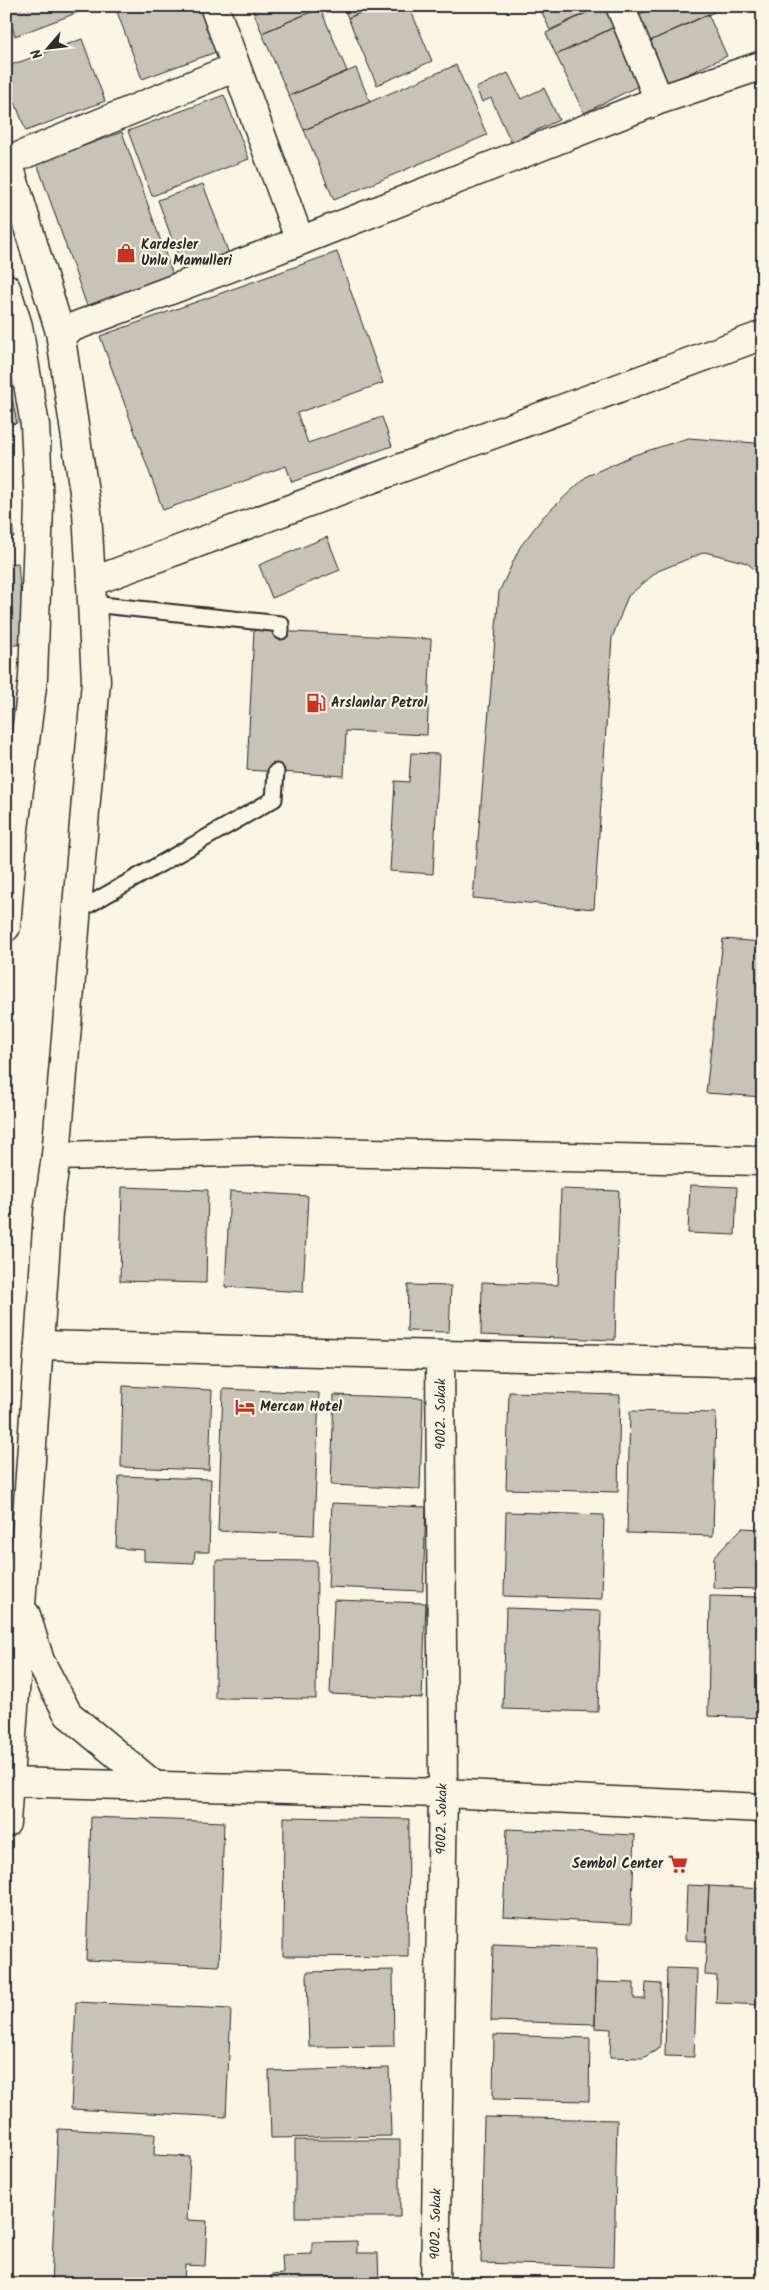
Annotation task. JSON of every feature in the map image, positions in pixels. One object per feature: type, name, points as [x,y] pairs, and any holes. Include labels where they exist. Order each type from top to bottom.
[{"type":"street","points":[[214,6],[300,241]]},
{"type":"street","points":[[620,6],[659,100]]},
{"type":"street","points":[[60,332],[300,241],[659,100],[763,65]]},
{"type":"street","points":[[6,1823],[7,1782],[48,1213],[56,1156],[96,681],[87,512],[60,332],[7,158],[236,66]]},
{"type":"street","points":[[6,288],[18,326],[35,425],[39,506],[33,678],[13,837],[6,927]]},
{"type":"street","points":[[91,594],[763,336]]},
{"type":"street","points":[[56,1156],[270,1151],[763,1161]]},
{"type":"street","points":[[39,1345],[763,1363]]},
{"type":"street","name":"9002. Sokak","points":[[435,2284],[443,1793],[440,1355]]},
{"type":"street","points":[[21,1599],[40,1661],[68,1714],[155,1786]]},
{"type":"street","points":[[7,1782],[443,1793],[763,1808]]},
{"type":"lane","points":[[91,594],[281,624],[281,631]]},
{"type":"lane","points":[[76,912],[274,799],[276,772]]},
{"type":"building","points":[[6,6],[95,6],[15,36]]},
{"type":"building","points":[[122,6],[199,6],[216,52],[142,79],[116,9]]},
{"type":"building","points":[[251,6],[325,6],[262,33]]},
{"type":"building","points":[[343,6],[376,6],[348,18]]},
{"type":"building","points":[[376,6],[409,6],[432,61],[377,85],[348,18]]},
{"type":"building","points":[[539,6],[600,6],[550,30]]},
{"type":"building","points":[[600,6],[609,6],[618,25],[556,55],[546,33]]},
{"type":"building","points":[[639,6],[656,6],[642,13]]},
{"type":"building","points":[[656,6],[711,6],[714,12],[648,42],[635,16]]},
{"type":"building","points":[[320,8],[347,71],[289,96],[262,33]]},
{"type":"building","points":[[708,14],[727,56],[666,84],[648,42]]},
{"type":"building","points":[[615,27],[642,84],[584,113],[556,55]]},
{"type":"building","points":[[82,39],[105,101],[26,131],[6,79],[6,67]]},
{"type":"building","points":[[456,65],[487,135],[334,200],[304,130]]},
{"type":"building","points":[[356,68],[370,102],[304,130],[289,96]]},
{"type":"building","points":[[508,73],[521,99],[544,88],[559,120],[511,142],[491,98],[482,102],[476,88]]},
{"type":"building","points":[[224,95],[249,159],[152,196],[128,131]]},
{"type":"building","points":[[122,132],[174,278],[88,309],[37,163]]},
{"type":"building","points":[[203,184],[229,254],[183,270],[158,200]]},
{"type":"building","points":[[337,252],[383,383],[297,413],[308,443],[382,417],[392,446],[292,482],[286,466],[163,510],[100,336]]},
{"type":"building","points":[[6,366],[17,423],[6,425]]},
{"type":"building","points":[[688,438],[755,443],[763,447],[763,577],[747,563],[705,552],[658,571],[628,596],[612,638],[594,909],[473,898],[499,592],[520,547],[543,517],[587,476],[634,455]]},
{"type":"building","points":[[6,480],[14,537],[6,539]]},
{"type":"building","points":[[327,537],[340,570],[272,598],[259,565]]},
{"type":"building","points":[[18,563],[25,644],[6,646],[6,564]]},
{"type":"building","points":[[254,630],[431,639],[427,735],[346,731],[344,776],[247,770]]},
{"type":"building","points":[[411,753],[439,754],[433,874],[390,871],[395,781],[409,782]]},
{"type":"building","points":[[723,939],[763,942],[763,1097],[706,1093]]},
{"type":"building","points":[[690,1185],[737,1187],[735,1235],[688,1233]]},
{"type":"building","points":[[122,1187],[208,1190],[206,1283],[120,1281]]},
{"type":"building","points":[[561,1189],[619,1191],[615,1340],[481,1335],[482,1282],[558,1285]]},
{"type":"building","points":[[230,1191],[308,1196],[303,1292],[225,1287]]},
{"type":"building","points":[[408,1285],[451,1286],[449,1332],[407,1331]]},
{"type":"building","points":[[123,1386],[212,1390],[209,1470],[121,1467]]},
{"type":"building","points":[[223,1389],[319,1393],[314,1535],[218,1531]]},
{"type":"building","points":[[509,1392],[620,1395],[618,1492],[506,1489]]},
{"type":"building","points":[[334,1395],[423,1398],[420,1489],[331,1485]]},
{"type":"building","points":[[630,1411],[716,1413],[713,1536],[627,1533]]},
{"type":"building","points":[[119,1476],[211,1479],[209,1552],[195,1552],[194,1563],[144,1561],[144,1550],[116,1548]]},
{"type":"building","points":[[332,1503],[426,1507],[423,1591],[328,1587]]},
{"type":"building","points":[[506,1512],[604,1515],[602,1599],[504,1596]]},
{"type":"building","points":[[742,1528],[763,1529],[763,1589],[713,1588],[714,1557]]},
{"type":"building","points":[[216,1560],[317,1561],[316,1699],[215,1698]]},
{"type":"building","points":[[710,1596],[763,1597],[763,1718],[708,1716]]},
{"type":"building","points":[[334,1600],[426,1603],[422,1698],[330,1694]]},
{"type":"building","points":[[506,1608],[601,1611],[598,1712],[503,1709]]},
{"type":"building","points":[[91,1817],[224,1822],[219,1966],[86,1960]]},
{"type":"building","points":[[284,1817],[409,1819],[408,1957],[283,1956]]},
{"type":"building","points":[[507,1829],[635,1835],[631,1924],[503,1917]]},
{"type":"building","points":[[687,1885],[709,1886],[706,1941],[685,1940]]},
{"type":"building","points":[[709,1886],[763,1889],[763,2005],[716,2003],[717,1976],[705,1975]]},
{"type":"building","points":[[493,1944],[597,1948],[595,2024],[491,2021]]},
{"type":"building","points":[[667,1968],[697,1969],[694,2057],[665,2056]]},
{"type":"building","points":[[393,1970],[394,2046],[309,2047],[307,1972]]},
{"type":"building","points":[[596,1982],[634,1983],[634,1999],[645,1999],[646,1983],[661,1984],[660,2048],[643,2058],[610,2057],[611,2029],[595,2028]]},
{"type":"building","points":[[76,2002],[231,2009],[226,2117],[71,2109]]},
{"type":"building","points":[[494,2035],[590,2038],[589,2101],[493,2099]]},
{"type":"building","points":[[389,2068],[391,2136],[271,2138],[269,2071]]},
{"type":"building","points":[[484,2117],[617,2120],[614,2267],[481,2263]]},
{"type":"building","points":[[58,2129],[155,2134],[154,2155],[190,2157],[187,2220],[207,2221],[205,2266],[185,2265],[184,2284],[51,2284]]},
{"type":"building","points":[[295,2140],[400,2140],[400,2217],[295,2217]]},
{"type":"building","points":[[357,2241],[357,2253],[378,2253],[379,2284],[271,2284],[271,2275],[283,2274],[282,2255],[312,2254],[312,2242]]},
{"type":"building","points":[[496,2279],[610,2281],[610,2284],[496,2284]]},
{"type":"place","name":"Kardesler Unlu Mamulleri","points":[[126,253]]},
{"type":"place","name":"Arslanlar Petrol","points":[[316,703]]},
{"type":"place","name":"Mercan Hotel","points":[[245,1407]]},
{"type":"place","name":"Sembol Center","points":[[678,1864]]}]
